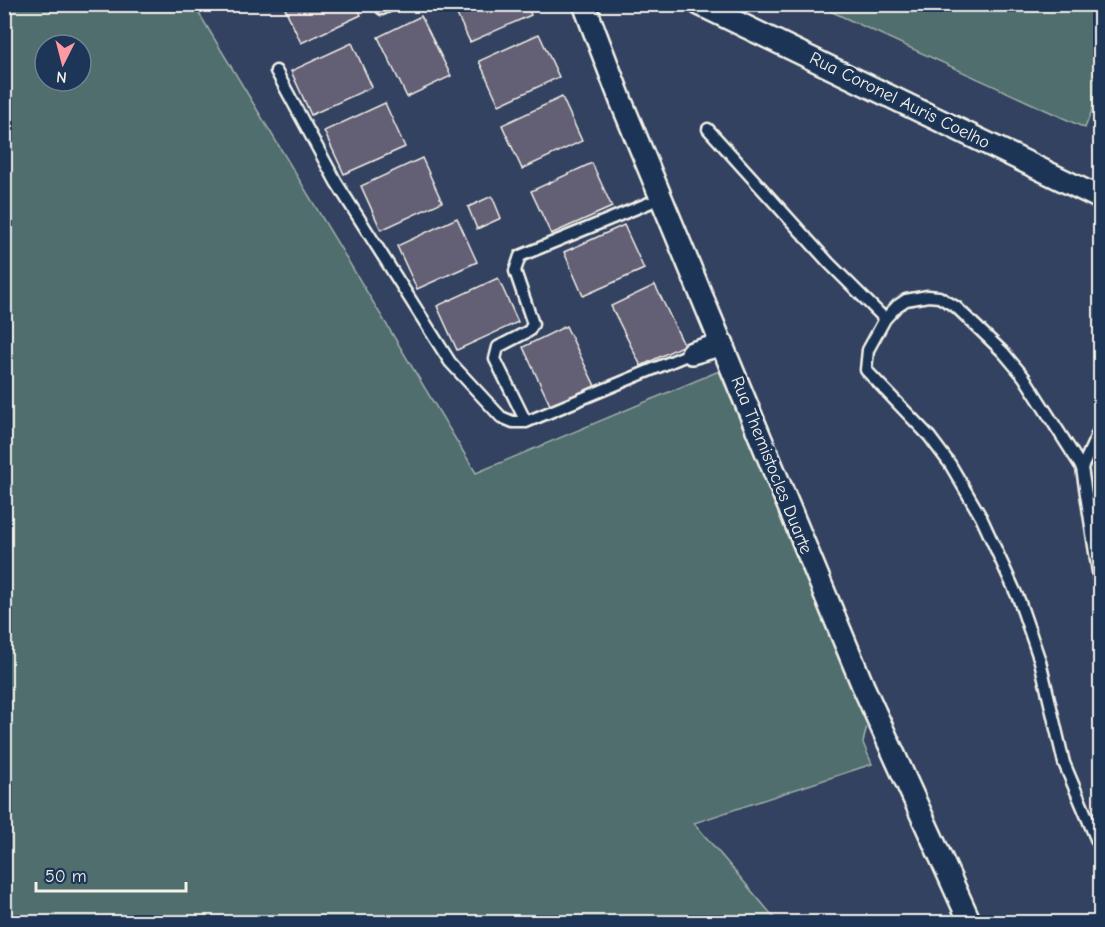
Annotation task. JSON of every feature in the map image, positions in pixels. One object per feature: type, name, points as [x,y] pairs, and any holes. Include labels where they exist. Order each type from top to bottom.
[{"type":"street","name":"Rua Themistocles Duarte","points":[[584,4],[656,201],[723,344],[863,686],[970,922]]},
{"type":"street","name":"Rua Coronel Auris Coelho","points":[[699,4],[1101,198]]},
{"type":"street","points":[[692,353],[723,344]]},
{"type":"lane","points":[[382,9],[393,4]]},
{"type":"lane","points":[[276,71],[336,183],[450,362],[501,417],[513,422],[526,422],[692,353]]},
{"type":"lane","points":[[708,129],[829,263],[885,318]]},
{"type":"lane","points":[[526,422],[495,359],[498,347],[529,331],[533,324],[515,271],[520,256],[656,201]]},
{"type":"lane","points":[[1101,585],[1082,468],[1024,378],[1003,352],[956,307],[939,297],[918,297],[897,306],[885,318],[868,350],[864,365],[866,370],[929,435],[950,464],[981,517],[1019,600],[1040,661],[1064,763],[1097,831],[1101,849]]},
{"type":"lane","points":[[1082,468],[1101,428]]},
{"type":"green space","points":[[5,5],[194,5],[476,473],[719,371],[868,721],[863,743],[872,764],[694,823],[778,922],[5,922]]},
{"type":"green space","points":[[817,5],[1100,5],[1100,90],[1085,128]]},
{"type":"building","points":[[283,4],[357,4],[361,15],[301,43]]},
{"type":"building","points":[[452,4],[526,4],[531,15],[470,42]]},
{"type":"building","points":[[421,16],[451,76],[407,97],[378,37]]},
{"type":"building","points":[[539,34],[559,77],[499,105],[479,61]]},
{"type":"building","points":[[352,43],[372,87],[311,115],[291,71]]},
{"type":"building","points":[[562,97],[582,141],[522,169],[502,125]]},
{"type":"building","points":[[385,103],[405,147],[344,174],[324,131]]},
{"type":"building","points":[[422,158],[442,202],[381,230],[361,186]]},
{"type":"building","points":[[592,163],[612,207],[551,234],[531,191]]},
{"type":"building","points":[[492,196],[501,218],[477,229],[468,207]]},
{"type":"building","points":[[457,218],[477,262],[417,289],[397,246]]},
{"type":"building","points":[[624,225],[644,269],[583,296],[564,252]]},
{"type":"building","points":[[498,278],[518,322],[457,350],[437,306]]},
{"type":"building","points":[[655,285],[684,345],[641,366],[611,306]]},
{"type":"building","points":[[566,326],[595,386],[551,407],[523,347]]}]
